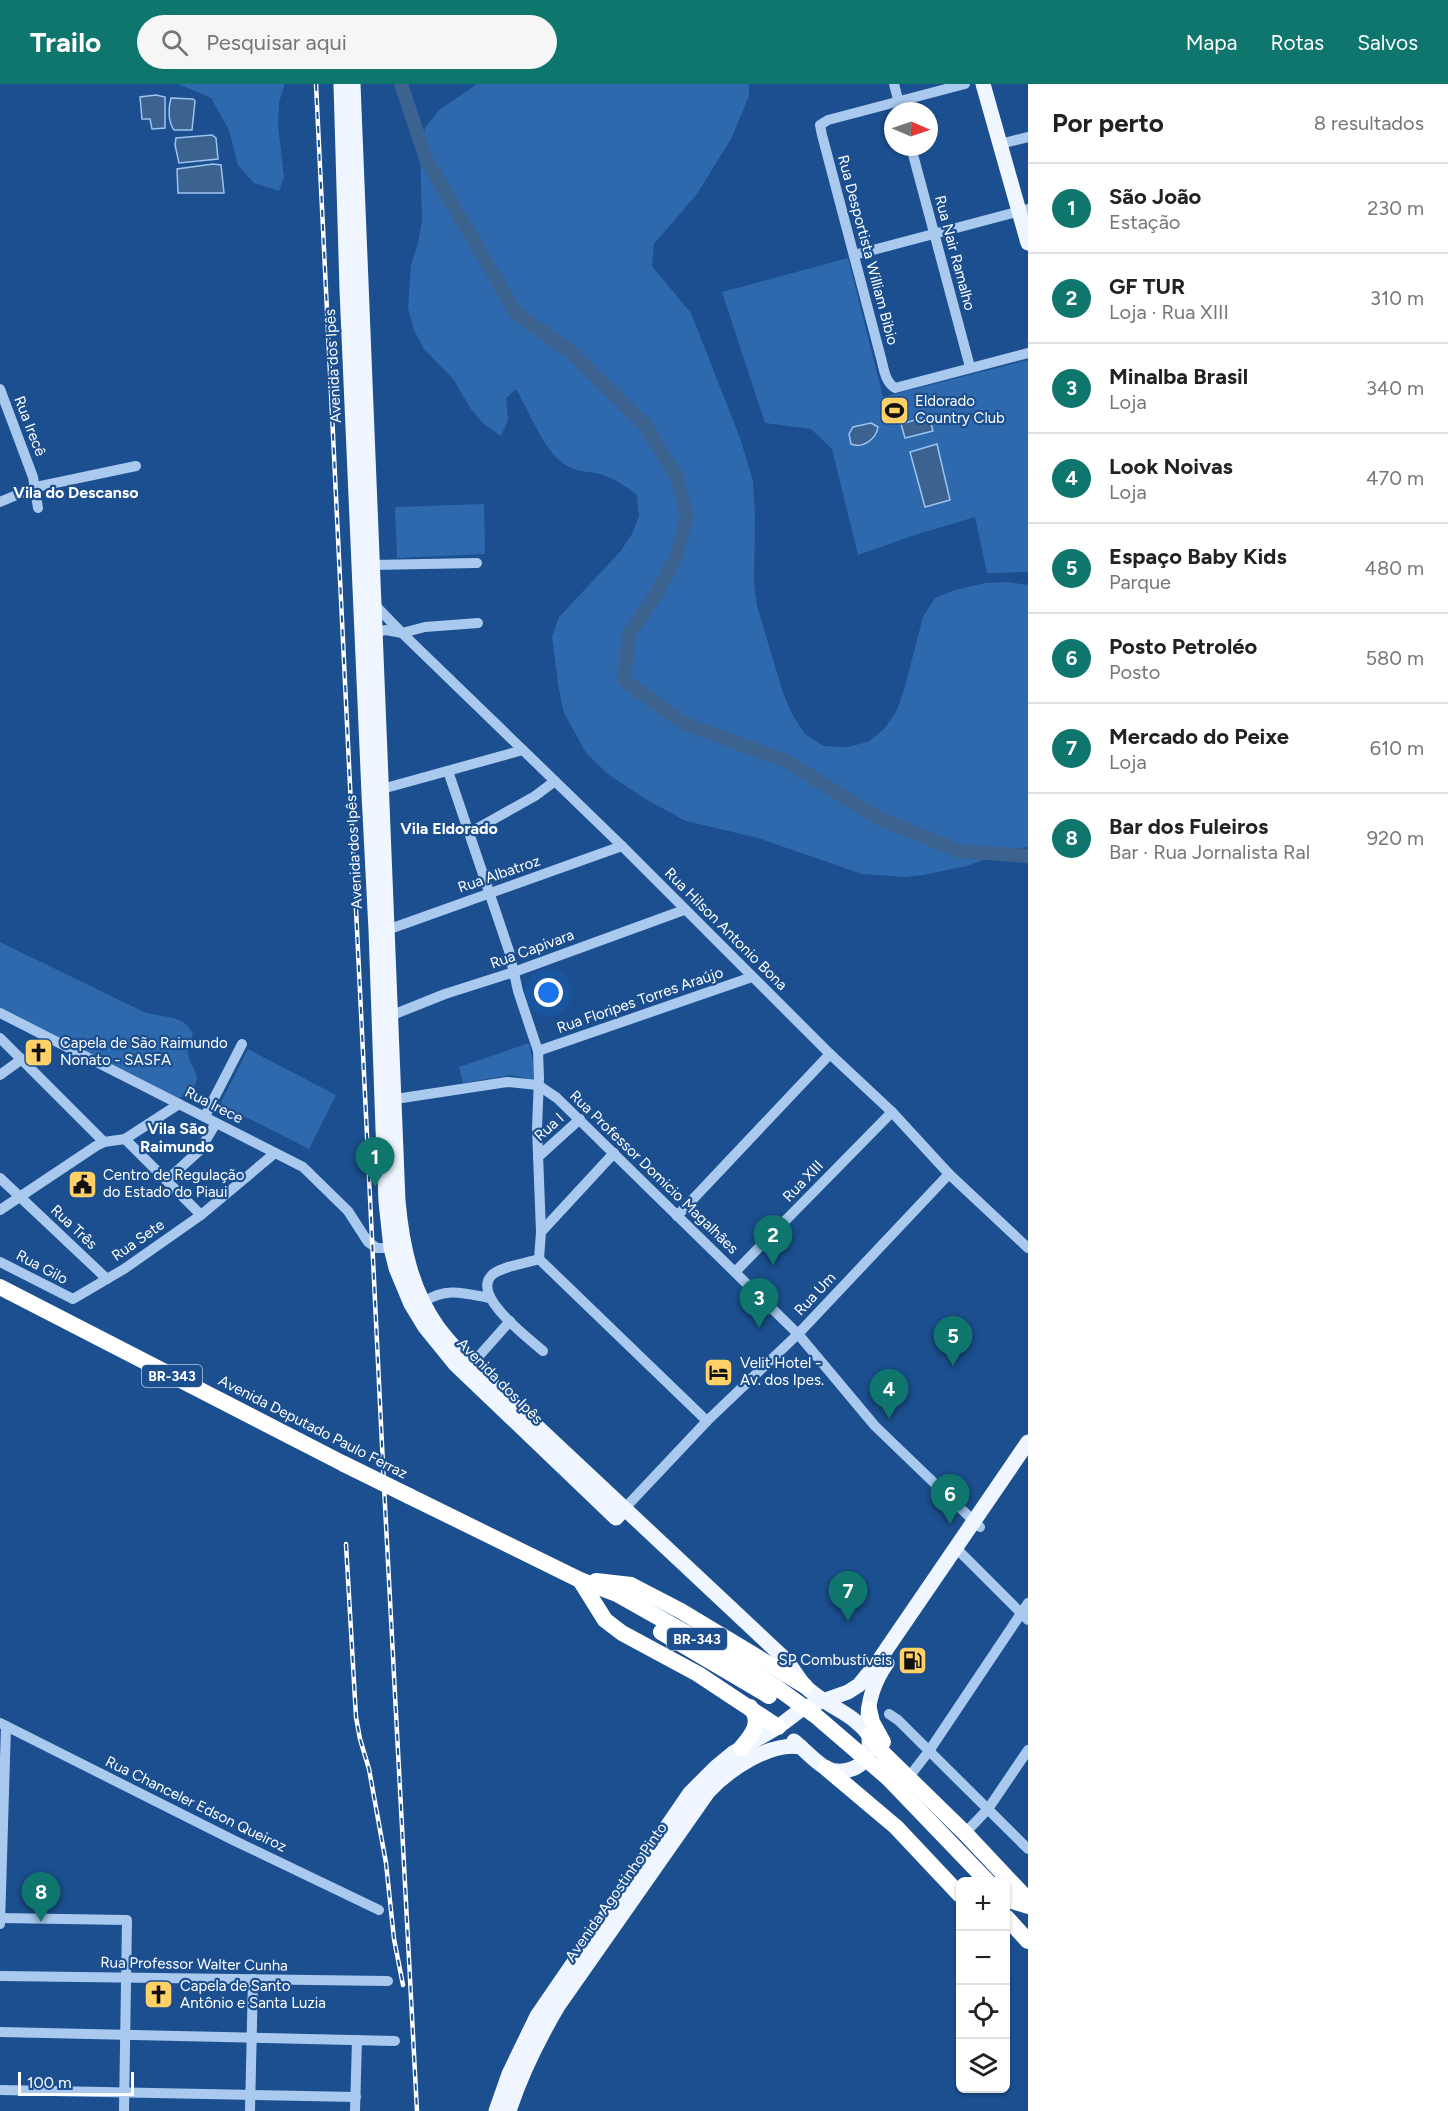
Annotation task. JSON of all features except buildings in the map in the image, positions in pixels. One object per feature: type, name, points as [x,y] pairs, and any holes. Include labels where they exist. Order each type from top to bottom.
[{"type":"highway","name":"Avenida Deputado Paulo Ferraz","points":[[0,1287],[344,1464],[580,1580],[617,1594],[727,1656],[773,1692],[816,1716],[884,1782],[969,1873]]},
{"type":"highway","points":[[580,1580],[631,1585],[681,1611],[805,1686]]},
{"type":"highway","points":[[580,1580],[605,1620],[622,1633],[698,1674],[778,1727]]},
{"type":"highway","points":[[741,1748],[752,1736],[757,1724],[750,1707]]},
{"type":"highway","points":[[869,1709],[878,1734],[907,1776]]},
{"type":"highway","points":[[869,1735],[882,1752],[965,1833],[1028,1900]]},
{"type":"highway","points":[[826,1768],[896,1827],[956,1891]]},
{"type":"highway","points":[[1010,1901],[1028,1906]]},
{"type":"highway","points":[[1010,1922],[1025,1939]]},
{"type":"highway","points":[[1010,1934],[1025,1939]]},
{"type":"main road","name":"Avenida dos Ipês","points":[[341,84],[352,250],[388,1100],[400,1225],[407,1263],[423,1302],[437,1326],[471,1365],[785,1659],[805,1686],[826,1700]]},
{"type":"main road","name":"Avenida dos Ipês","points":[[352,250],[353,84]]},
{"type":"main road","points":[[983,84],[1000,144],[1024,210],[1028,243]]},
{"type":"main road","name":"Avenida dos Ipês","points":[[353,281],[372,566],[367,603]]},
{"type":"main road","name":"Avenida dos Ipês","points":[[368,632],[382,789],[387,930],[384,996],[390,1016],[386,1202],[391,1248],[396,1268],[411,1304],[425,1327],[455,1364],[616,1518],[624,1509]]},
{"type":"main road","points":[[978,1524],[1028,1442]]},
{"type":"main road","points":[[801,1747],[796,1728],[797,1713],[809,1705],[848,1692],[880,1666],[1028,1456]]},
{"type":"main road","points":[[778,1727],[826,1768],[848,1770],[858,1767],[864,1761],[869,1749],[869,1709],[880,1666]]},
{"type":"main road","points":[[826,1700],[850,1715],[869,1735]]},
{"type":"main road","name":"Avenida Agostinho Pinto","points":[[496,2111],[516,2056],[537,2016],[690,1793],[716,1767],[741,1748],[778,1727],[797,1713]]},
{"type":"main road","name":"Avenida Agostinho Pinto","points":[[509,2111],[520,2079],[558,2006],[708,1792],[732,1770],[761,1755],[783,1746],[801,1747]]},
{"type":"street","points":[[894,84],[899,102]]},
{"type":"street","points":[[912,102],[965,84]]},
{"type":"street","name":"Rua Desportista William Bibio","points":[[884,109],[828,120],[822,123],[820,128],[887,378],[895,388],[970,367]]},
{"type":"street","points":[[1000,144],[1028,137]]},
{"type":"street","name":"Rua Nair Ramalho","points":[[912,156],[970,367]]},
{"type":"street","points":[[854,255],[1024,210]]},
{"type":"street","points":[[970,367],[1028,353]]},
{"type":"street","name":"Rua Irecê","points":[[0,389],[36,487],[38,508]]},
{"type":"street","points":[[0,502],[36,487],[136,466]]},
{"type":"street","points":[[372,566],[477,563]]},
{"type":"street","name":"Rua Hilson Antonio Bona","points":[[367,603],[402,633],[622,846],[830,1054],[892,1112],[949,1174],[1028,1248]]},
{"type":"street","points":[[368,632],[386,630],[402,633],[425,627],[478,623]]},
{"type":"street","points":[[382,789],[523,750]]},
{"type":"street","points":[[448,771],[538,1051],[541,1232],[539,1259]]},
{"type":"street","points":[[469,833],[535,796],[555,781]]},
{"type":"street","name":"Rua Albatroz","points":[[387,930],[622,846]]},
{"type":"street","name":"Rua Capivara","points":[[390,1016],[445,994],[514,972],[684,909]]},
{"type":"street","name":"Rua Floripes Torres Araújo","points":[[538,1051],[752,977]]},
{"type":"street","name":"Rua Irece","points":[[0,1013],[303,1167],[348,1211],[368,1242],[377,1248],[391,1248]]},
{"type":"street","points":[[0,1038],[104,1142]]},
{"type":"street","points":[[205,1116],[242,1044]]},
{"type":"street","points":[[677,1216],[830,1054]]},
{"type":"street","points":[[0,1075],[22,1059]]},
{"type":"street","points":[[388,1100],[507,1082],[538,1085]]},
{"type":"street","name":"Rua Professor Domicio Magalhães","points":[[538,1085],[557,1098],[580,1119],[798,1334],[875,1426],[978,1524]]},
{"type":"street","points":[[0,1210],[104,1142],[125,1139],[179,1104]]},
{"type":"street","name":"Rua XIII","points":[[735,1272],[892,1112]]},
{"type":"street","name":"Rua I","points":[[538,1157],[580,1119]]},
{"type":"street","points":[[167,1180],[200,1150],[216,1123]]},
{"type":"street","points":[[125,1139],[201,1215]]},
{"type":"street","name":"Rua Sete","points":[[70,1299],[107,1279],[201,1215],[275,1153]]},
{"type":"street","points":[[541,1232],[614,1154]]},
{"type":"street","name":"Rua Um","points":[[624,1509],[707,1421],[798,1334],[949,1174]]},
{"type":"street","name":"Rua Três","points":[[0,1178],[107,1279]]},
{"type":"street","points":[[539,1259],[498,1271],[488,1280],[487,1284],[489,1298],[543,1351]]},
{"type":"street","points":[[539,1259],[707,1421]]},
{"type":"street","name":"Rua Gilo","points":[[0,1262],[70,1299]]},
{"type":"street","points":[[423,1302],[438,1293],[458,1292],[489,1298]]},
{"type":"street","points":[[471,1365],[510,1321]]},
{"type":"street","points":[[959,1551],[1025,1617]]},
{"type":"street","points":[[907,1776],[929,1750],[1025,1617],[1028,1603]]},
{"type":"street","points":[[889,1714],[929,1750],[1028,1849]]},
{"type":"street","points":[[0,1924],[3,1725]]},
{"type":"street","name":"Rua Chanceler Edson Queiroz","points":[[3,1725],[379,1910]]},
{"type":"street","points":[[965,1833],[988,1809],[1028,1750]]},
{"type":"street","points":[[0,1918],[126,1919],[124,2111]]},
{"type":"street","name":"Rua Professor Walter Cunha","points":[[0,1976],[388,1981]]},
{"type":"street","points":[[250,2111],[253,1980]]},
{"type":"street","points":[[0,2032],[395,2040]]},
{"type":"street","points":[[355,2111],[357,2040]]},
{"type":"street","points":[[0,2090],[356,2097]]},
{"type":"shaded area","points":[[178,84],[285,84],[279,102],[278,126],[284,177],[279,191],[254,183],[238,165],[229,130],[211,98]]},
{"type":"shaded area","points":[[477,84],[749,84],[749,96],[732,137],[697,194],[654,244],[652,266],[691,313],[740,438],[753,481],[754,584],[757,606],[783,693],[792,714],[805,734],[824,746],[847,747],[868,742],[885,728],[897,710],[923,617],[935,598],[955,590],[985,583],[1007,582],[1028,585],[1028,847],[1011,849],[967,866],[923,875],[905,877],[862,874],[758,838],[686,821],[647,800],[609,775],[586,753],[564,713],[552,637],[559,617],[620,552],[632,534],[639,516],[637,495],[610,478],[573,469],[556,458],[543,440],[516,389],[506,398],[508,420],[501,436],[484,424],[470,408],[454,380],[424,349],[414,330],[408,308],[411,265],[422,221],[420,149],[425,128],[439,110]]},
{"type":"shaded area","points":[[156,95],[165,97],[165,128],[152,129],[150,119],[142,119],[140,97]]},
{"type":"shaded area","points":[[171,98],[195,101],[192,130],[174,130],[169,115]]},
{"type":"shaded area","points":[[212,135],[216,138],[218,159],[179,163],[175,145],[176,138]]},
{"type":"shaded area","points":[[221,165],[224,193],[178,193],[177,169]]},
{"type":"shaded area","name":"Eldorado Country Club","points":[[848,258],[883,397],[1028,360],[1028,572],[987,573],[975,517],[858,555],[832,449],[811,429],[765,423],[722,292]]},
{"type":"shaded area","points":[[929,416],[933,431],[905,438],[901,424]]},
{"type":"shaded area","points":[[871,423],[878,427],[872,439],[860,445],[851,444],[849,434],[853,427]]},
{"type":"shaded area","points":[[937,444],[950,500],[925,507],[910,452]]},
{"type":"shaded area","points":[[484,504],[485,554],[397,558],[395,507]]},
{"type":"shaded area","points":[[0,942],[146,1013],[183,1022],[193,1034],[188,1052],[196,1076],[193,1089],[176,1099],[0,1009]]},
{"type":"shaded area","points":[[529,1043],[537,1081],[511,1075],[463,1083],[459,1067]]},
{"type":"shaded area","points":[[248,1049],[336,1095],[309,1149],[220,1104]]},
{"type":"waterway","points":[[401,84],[426,159],[516,313],[571,352],[644,424],[677,477],[687,516],[676,558],[658,591],[629,634],[624,680],[683,723],[786,761],[878,818],[959,851],[1028,856]]},
{"type":"railway","points":[[316,84],[384,1486],[417,2111]]},
{"type":"railway","points":[[346,1544],[356,1717],[369,1769],[386,1863],[394,1939],[403,1985]]},
{"type":"place","name":"Eldorado Country Club","points":[[894,410]]},
{"type":"place","name":"Capela de São Raimundo Nonato - SASFA","points":[[39,1052]]},
{"type":"place","name":"Centro de Regulação do Estado do Piaui","points":[[82,1184]]},
{"type":"place","name":"São João","points":[[375,1187]]},
{"type":"place","name":"GF TUR","points":[[773,1265]]},
{"type":"place","name":"Minalba Brasil","points":[[759,1328]]},
{"type":"place","name":"Espaço Baby Kids","points":[[953,1366]]},
{"type":"place","name":"Velit Hotel - Av. dos Ipes.","points":[[719,1372]]},
{"type":"place","name":"Look Noivas","points":[[889,1419]]},
{"type":"place","name":"Posto Petroléo","points":[[950,1524]]},
{"type":"place","name":"Mercado do Peixe","points":[[848,1621]]},
{"type":"place","name":"SP Combustíveis","points":[[913,1660]]},
{"type":"place","name":"Bar dos Fuleiros","points":[[41,1922]]},
{"type":"place","name":"Capela de Santo Antônio e Santa Luzia","points":[[159,1995]]},
{"type":"district","name":"Vila do Descanso","points":[[76,492]]},
{"type":"district","name":"Vila Eldorado","points":[[449,828]]},
{"type":"district","name":"Vila São Raimundo","points":[[177,1137]]}]
